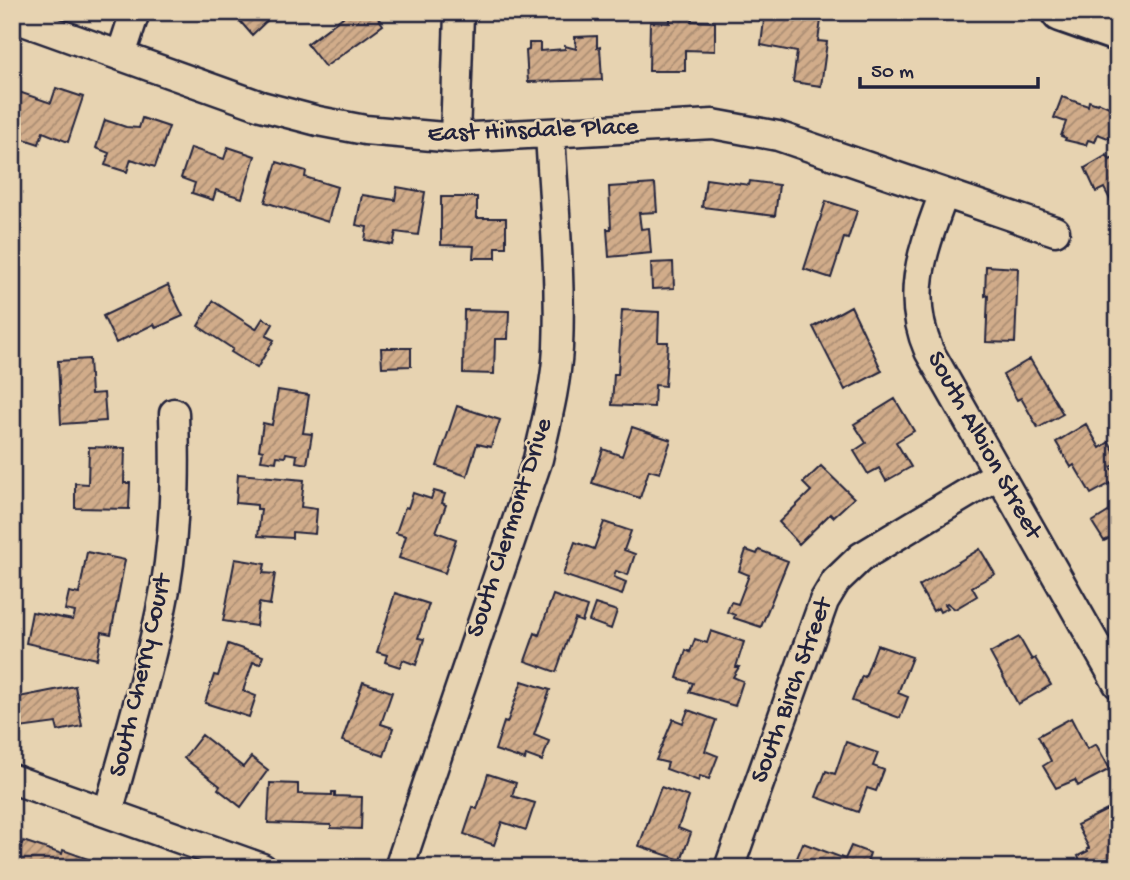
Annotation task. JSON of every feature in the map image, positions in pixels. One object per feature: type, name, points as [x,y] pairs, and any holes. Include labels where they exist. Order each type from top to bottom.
[{"type":"main road","points":[[1061,12],[1118,32]]},
{"type":"street","points":[[121,55],[135,12]]},
{"type":"street","points":[[455,138],[459,13]]},
{"type":"street","name":"East Hinsdale Place","points":[[12,17],[261,106],[318,121],[365,130],[455,138],[713,124],[778,136],[1055,231]]},
{"type":"street","name":"South Clermont Drive","points":[[398,868],[538,459],[551,400],[558,349],[558,281],[550,134]]},
{"type":"street","name":"South Albion Street","points":[[944,193],[918,275],[916,304],[921,333],[1118,684]]},
{"type":"street","name":"South Cherry Court","points":[[108,813],[162,610],[170,557],[176,464],[174,413]]},
{"type":"street","name":"South Birch Street","points":[[729,868],[824,601],[836,581],[862,556],[999,474]]},
{"type":"street","points":[[12,779],[262,868]]},
{"type":"building","points":[[234,12],[276,12],[252,35],[233,13]]},
{"type":"building","points":[[339,12],[374,12],[383,25],[325,67],[307,44],[343,17]]},
{"type":"building","points":[[670,12],[692,12],[692,21],[715,22],[715,51],[685,50],[685,71],[649,71],[650,22],[670,23]]},
{"type":"building","points":[[765,12],[794,17],[795,12],[820,12],[818,41],[827,42],[821,86],[793,82],[797,52],[761,45]]},
{"type":"building","points":[[597,36],[602,80],[528,82],[526,51],[529,50],[529,43],[540,43],[540,51],[565,49],[565,46],[576,49],[575,37]]},
{"type":"building","points":[[56,88],[83,97],[68,142],[43,132],[39,144],[18,137],[22,125],[12,122],[12,112],[19,92],[51,103]]},
{"type":"building","points":[[1062,97],[1088,106],[1089,101],[1098,102],[1118,111],[1118,142],[1098,134],[1095,142],[1088,140],[1086,145],[1065,140],[1066,138],[1061,136],[1066,122],[1054,118]]},
{"type":"building","points":[[142,118],[169,127],[155,167],[131,159],[127,172],[105,165],[109,153],[96,148],[105,120],[139,128]]},
{"type":"building","points":[[228,147],[255,156],[242,198],[216,190],[213,200],[192,193],[195,183],[181,178],[191,148],[224,159]]},
{"type":"building","points":[[1107,155],[1110,160],[1118,155],[1118,202],[1113,205],[1104,188],[1096,192],[1085,168]]},
{"type":"building","points":[[277,162],[306,171],[305,177],[337,187],[328,222],[265,202]]},
{"type":"building","points":[[706,179],[749,185],[750,181],[779,185],[775,216],[702,207]]},
{"type":"building","points":[[655,184],[657,212],[639,213],[641,229],[649,228],[651,253],[609,257],[609,187]]},
{"type":"building","points":[[397,187],[425,192],[418,235],[396,232],[393,245],[365,240],[367,227],[356,225],[362,195],[395,200]]},
{"type":"building","points":[[441,197],[477,197],[477,218],[506,218],[506,247],[496,247],[496,258],[473,258],[474,246],[441,245]]},
{"type":"building","points":[[826,201],[857,211],[848,239],[844,238],[831,278],[804,269]]},
{"type":"building","points":[[673,262],[674,288],[652,289],[651,263]]},
{"type":"building","points":[[986,266],[1018,268],[1015,343],[986,342]]},
{"type":"building","points":[[168,285],[183,316],[156,328],[154,324],[116,343],[103,316]]},
{"type":"building","points":[[213,301],[256,329],[263,318],[273,324],[266,336],[274,340],[257,368],[198,326]]},
{"type":"building","points":[[851,306],[882,371],[845,390],[813,327]]},
{"type":"building","points":[[464,310],[509,311],[508,339],[495,339],[494,374],[463,373]]},
{"type":"building","points":[[622,310],[659,312],[658,342],[668,342],[665,386],[655,385],[654,407],[612,405],[614,374],[618,374]]},
{"type":"building","points":[[381,348],[411,348],[411,366],[382,367]]},
{"type":"building","points":[[89,359],[91,394],[104,393],[106,421],[61,424],[58,361]]},
{"type":"building","points":[[1030,359],[1063,414],[1038,428],[1021,398],[1017,400],[1003,375]]},
{"type":"building","points":[[278,390],[309,395],[303,433],[312,434],[307,464],[296,462],[297,455],[286,453],[285,457],[277,456],[276,462],[261,460],[263,451],[259,450],[263,423],[272,425]]},
{"type":"building","points":[[895,399],[914,431],[896,442],[911,467],[886,481],[879,468],[868,474],[854,451],[866,443],[854,424]]},
{"type":"building","points":[[457,406],[500,420],[491,447],[477,444],[467,476],[437,466]]},
{"type":"building","points":[[1086,424],[1100,448],[1109,442],[1118,458],[1118,463],[1111,467],[1118,479],[1091,494],[1056,442]]},
{"type":"building","points":[[632,427],[671,440],[660,473],[649,470],[640,498],[592,483],[603,449],[622,456]]},
{"type":"building","points":[[89,447],[125,448],[124,483],[130,483],[129,509],[75,508],[75,483],[88,484]]},
{"type":"building","points":[[821,466],[854,498],[833,517],[830,514],[799,544],[779,522],[811,491],[803,483]]},
{"type":"building","points":[[238,474],[304,480],[301,507],[317,509],[315,534],[292,532],[292,538],[258,536],[261,509],[257,509],[257,505],[236,503]]},
{"type":"building","points":[[434,491],[445,494],[442,503],[446,505],[436,532],[456,539],[445,573],[399,558],[406,536],[396,533],[405,507],[408,508],[413,493],[431,499]]},
{"type":"building","points":[[1118,506],[1118,547],[1112,537],[1104,541],[1092,522]]},
{"type":"building","points":[[604,522],[631,531],[624,550],[635,554],[628,575],[616,571],[614,577],[626,582],[622,595],[563,575],[575,542],[594,549]]},
{"type":"building","points":[[980,549],[995,574],[972,587],[977,596],[955,609],[947,603],[945,604],[948,608],[940,612],[938,608],[933,611],[919,586]]},
{"type":"building","points":[[746,550],[757,554],[759,550],[788,561],[761,627],[734,618],[735,615],[727,612],[731,602],[738,604],[749,575],[739,571]]},
{"type":"building","points":[[87,552],[125,560],[111,634],[102,632],[97,659],[26,643],[32,612],[73,620],[75,612],[65,610],[69,592],[79,594]]},
{"type":"building","points":[[235,559],[265,564],[263,573],[275,574],[270,605],[259,603],[256,626],[223,621]]},
{"type":"building","points":[[395,593],[429,604],[418,638],[424,639],[416,665],[403,660],[400,667],[385,662],[387,655],[377,652]]},
{"type":"building","points":[[553,595],[587,607],[582,622],[575,619],[556,672],[525,661],[535,633],[539,635]]},
{"type":"building","points":[[595,604],[617,611],[611,629],[589,621]]},
{"type":"building","points":[[711,631],[744,642],[736,667],[739,667],[733,677],[743,681],[735,706],[689,692],[693,683],[677,678],[686,650],[690,652],[695,639],[707,643]]},
{"type":"building","points":[[1019,637],[1051,685],[1018,704],[990,653]]},
{"type":"building","points":[[228,644],[263,656],[260,664],[253,662],[243,691],[256,696],[249,717],[205,703],[214,675],[218,676]]},
{"type":"building","points":[[877,645],[912,657],[898,693],[908,697],[900,718],[852,701]]},
{"type":"building","points":[[522,681],[550,690],[534,735],[549,741],[542,761],[526,755],[525,760],[495,750]]},
{"type":"building","points":[[363,682],[392,692],[381,724],[393,728],[384,756],[342,741]]},
{"type":"building","points":[[75,686],[82,726],[58,731],[56,723],[20,728],[14,698]]},
{"type":"building","points":[[688,710],[716,720],[705,751],[718,756],[709,779],[700,776],[699,781],[666,769],[668,763],[656,760],[673,719],[683,723]]},
{"type":"building","points":[[1071,718],[1087,749],[1096,744],[1110,769],[1078,786],[1075,780],[1056,788],[1043,766],[1051,761],[1038,736]]},
{"type":"building","points":[[202,735],[243,767],[251,757],[268,770],[241,807],[218,789],[220,786],[184,758]]},
{"type":"building","points":[[846,742],[878,753],[873,766],[884,770],[876,791],[867,788],[858,812],[816,797],[826,771],[835,774]]},
{"type":"building","points":[[488,774],[516,783],[512,796],[535,803],[526,830],[502,822],[494,845],[464,834],[473,807],[477,809]]},
{"type":"building","points":[[270,783],[298,784],[298,794],[332,795],[332,792],[335,792],[335,796],[362,797],[361,829],[268,823]]},
{"type":"building","points":[[661,787],[689,797],[678,828],[691,833],[681,860],[639,846]]},
{"type":"building","points":[[1107,810],[1118,831],[1118,868],[1084,868],[1078,856],[1089,848],[1077,825]]},
{"type":"building","points":[[23,841],[91,860],[88,868],[13,868]]},
{"type":"building","points":[[803,843],[845,859],[851,846],[870,853],[866,866],[869,868],[793,868]]}]
